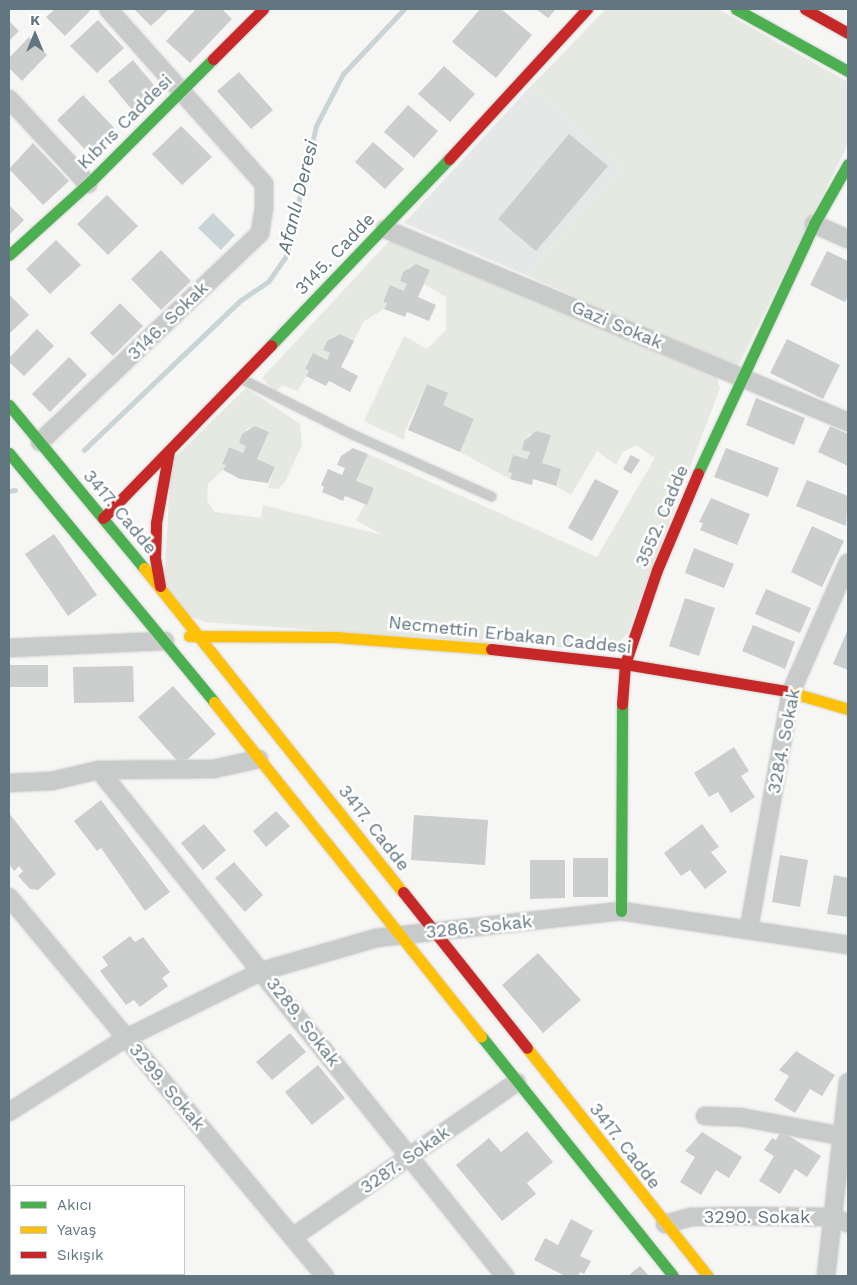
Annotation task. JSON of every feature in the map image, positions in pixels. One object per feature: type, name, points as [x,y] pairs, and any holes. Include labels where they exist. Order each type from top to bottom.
[{"type":"street","points":[[108,9],[182,90]]},
{"type":"street","name":"Kıbrıs Caddesi","points":[[9,255],[88,184],[263,9]]},
{"type":"street","name":"3145. Cadde","points":[[103,518],[385,229],[587,9]]},
{"type":"street","points":[[736,9],[848,71]]},
{"type":"street","points":[[805,9],[848,33]]},
{"type":"street","name":"3146. Sokak","points":[[40,442],[260,233],[264,184],[182,90]]},
{"type":"street","points":[[9,99],[88,184]]},
{"type":"street","name":"3552. Cadde","points":[[621,911],[621,716],[625,664],[657,570],[814,224],[848,164]]},
{"type":"street","points":[[814,224],[848,239]]},
{"type":"street","name":"Gazi Sokak","points":[[385,229],[744,377],[848,422]]},
{"type":"street","name":"3417. Cadde","points":[[9,405],[198,634],[433,932],[652,1230],[673,1276]]},
{"type":"street","points":[[160,587],[155,557],[156,523],[160,482],[169,450]]},
{"type":"street","name":"3417. Cadde","points":[[9,453],[165,641],[517,1082],[652,1230],[708,1276]]},
{"type":"street","name":"3284. Sokak","points":[[749,928],[791,692],[848,563]]},
{"type":"street","name":"Necmettin Erbakan Caddesi","points":[[165,641],[198,634],[443,643],[625,664],[791,692],[848,709]]},
{"type":"street","points":[[9,648],[165,641]]},
{"type":"street","points":[[9,784],[52,781],[99,770],[213,770],[259,759]]},
{"type":"street","name":"3289. Sokak","points":[[99,770],[262,971],[504,1276]]},
{"type":"street","name":"3299. Sokak","points":[[9,898],[326,1276]]},
{"type":"street","name":"3286. Sokak","points":[[9,1112],[126,1038],[262,971],[376,938],[621,911],[749,928],[848,945]]},
{"type":"street","name":"3287. Sokak","points":[[293,1237],[517,1082]]},
{"type":"street","points":[[826,1276],[840,1220],[842,1136],[848,1084]]},
{"type":"street","points":[[705,1116],[740,1117],[842,1136]]},
{"type":"street","name":"3290. Sokak","points":[[652,1230],[692,1217],[840,1220]]},
{"type":"lane","points":[[240,377],[354,435],[491,496]]},
{"type":"shaded area","points":[[606,9],[718,9],[848,82],[848,144],[737,368],[526,275],[623,168],[531,86]]},
{"type":"shaded area","points":[[531,86],[623,168],[526,275],[404,223]]},
{"type":"shaded area","points":[[213,213],[235,235],[221,250],[198,228]]},
{"type":"shaded area","points":[[392,238],[716,375],[720,388],[627,634],[611,651],[205,622],[188,616],[164,587],[171,461],[246,388],[300,424],[302,445],[285,482],[277,489],[268,488],[275,467],[257,459],[269,432],[255,426],[253,430],[248,428],[239,443],[246,446],[243,453],[229,447],[222,463],[226,465],[208,484],[207,501],[215,512],[261,518],[263,505],[382,535],[356,520],[374,489],[356,481],[368,454],[597,557],[655,458],[636,445],[623,452],[616,465],[597,451],[571,495],[556,486],[561,469],[542,463],[550,435],[536,431],[534,435],[529,434],[522,449],[530,452],[527,459],[513,455],[508,472],[512,473],[510,479],[460,452],[474,419],[443,405],[427,384],[405,431],[404,440],[364,421],[404,336],[427,349],[446,330],[446,297],[424,284],[430,270],[409,267],[400,281],[407,284],[404,291],[390,286],[383,301],[387,303],[384,309],[363,322],[354,341],[340,334],[338,337],[334,336],[323,350],[330,353],[327,360],[313,354],[305,369],[309,371],[298,391],[282,385],[276,392],[262,378]]},
{"type":"building","points":[[55,9],[88,9],[90,11],[65,36],[46,17]]},
{"type":"building","points":[[134,9],[169,9],[151,26]]},
{"type":"building","points":[[196,9],[222,9],[232,19],[190,63],[166,41]]},
{"type":"building","points":[[480,9],[501,9],[532,35],[496,78],[452,42]]},
{"type":"building","points":[[536,9],[556,9],[548,18]]},
{"type":"building","points":[[98,20],[124,48],[97,73],[70,46]]},
{"type":"building","points":[[9,21],[19,31],[9,41]]},
{"type":"building","points":[[29,37],[47,55],[22,81],[9,68],[9,58]]},
{"type":"building","points":[[133,60],[158,90],[133,111],[108,81]]},
{"type":"building","points":[[444,66],[475,94],[450,122],[418,94]]},
{"type":"building","points":[[239,72],[273,110],[251,129],[217,91]]},
{"type":"building","points":[[83,95],[119,133],[93,158],[57,120]]},
{"type":"building","points":[[408,105],[438,131],[414,158],[384,132]]},
{"type":"building","points":[[181,126],[212,157],[182,185],[152,154]]},
{"type":"building","points":[[569,134],[608,166],[536,251],[498,219]]},
{"type":"building","points":[[373,142],[404,169],[385,189],[355,162]]},
{"type":"building","points":[[33,143],[69,181],[43,205],[9,169]]},
{"type":"building","points":[[107,195],[138,226],[108,255],[77,224]]},
{"type":"building","points":[[9,205],[24,220],[9,235]]},
{"type":"building","points":[[56,240],[81,265],[50,294],[26,269]]},
{"type":"building","points":[[161,250],[191,281],[161,310],[131,279]]},
{"type":"building","points":[[827,251],[848,261],[848,296],[845,302],[810,285]]},
{"type":"building","points":[[416,264],[430,270],[418,297],[436,305],[429,321],[407,312],[405,317],[384,309],[387,303],[383,302],[390,285],[404,291],[407,284],[400,281],[403,272]]},
{"type":"building","points":[[9,294],[29,315],[9,334]]},
{"type":"building","points":[[120,303],[143,326],[113,356],[90,333]]},
{"type":"building","points":[[37,329],[54,346],[24,376],[9,362],[9,358]]},
{"type":"building","points":[[340,334],[354,341],[341,367],[358,376],[350,392],[329,381],[326,386],[306,376],[309,371],[305,369],[313,353],[327,360],[330,353],[323,350],[327,341]]},
{"type":"building","points":[[787,339],[840,365],[823,399],[770,373]]},
{"type":"building","points":[[69,357],[87,375],[50,412],[32,394]]},
{"type":"building","points":[[427,384],[448,393],[443,405],[474,419],[460,452],[408,430]]},
{"type":"building","points":[[756,398],[805,418],[794,445],[746,425]]},
{"type":"building","points":[[255,426],[269,432],[257,459],[275,467],[268,483],[240,479],[223,470],[226,465],[222,464],[229,447],[243,453],[246,446],[239,443],[242,434]]},
{"type":"building","points":[[830,426],[848,434],[848,466],[818,452]]},
{"type":"building","points":[[536,431],[551,435],[542,463],[561,469],[556,486],[533,479],[532,485],[510,479],[512,473],[508,472],[513,455],[527,459],[530,452],[522,450],[524,441]]},
{"type":"building","points":[[353,448],[368,454],[356,481],[374,488],[367,505],[345,496],[343,501],[322,492],[324,487],[321,485],[328,469],[342,475],[345,468],[337,465],[341,456]]},
{"type":"building","points":[[726,448],[779,468],[768,497],[714,477]]},
{"type":"building","points":[[631,455],[640,460],[631,474],[623,469]]},
{"type":"building","points":[[595,479],[619,491],[592,541],[568,528]]},
{"type":"building","points":[[807,480],[848,496],[846,526],[796,506]]},
{"type":"building","points":[[711,498],[750,514],[737,545],[700,530],[703,523],[699,522]]},
{"type":"building","points":[[812,526],[844,541],[822,587],[791,572]]},
{"type":"building","points":[[54,534],[97,595],[68,616],[25,554]]},
{"type":"building","points":[[694,548],[734,564],[724,588],[685,573]]},
{"type":"building","points":[[766,589],[811,608],[800,633],[755,614]]},
{"type":"building","points":[[685,598],[715,608],[699,656],[669,646]]},
{"type":"building","points":[[753,625],[795,642],[785,669],[742,651]]},
{"type":"building","points":[[848,629],[848,670],[833,664]]},
{"type":"building","points":[[9,665],[48,665],[48,687],[9,687]]},
{"type":"building","points":[[133,666],[134,702],[74,703],[73,667]]},
{"type":"building","points":[[173,686],[216,734],[181,765],[138,717]]},
{"type":"building","points":[[734,747],[749,771],[741,776],[755,797],[731,813],[718,792],[709,797],[694,773]]},
{"type":"building","points":[[101,800],[170,892],[145,911],[101,848],[97,851],[74,821]]},
{"type":"building","points":[[276,811],[290,826],[266,847],[253,831]]},
{"type":"building","points":[[9,813],[56,874],[38,890],[30,889],[18,876],[23,871],[19,866],[14,871],[9,864]]},
{"type":"building","points":[[414,815],[488,820],[485,865],[411,860]]},
{"type":"building","points":[[204,824],[226,850],[203,870],[181,843]]},
{"type":"building","points":[[702,824],[719,847],[711,852],[727,872],[705,889],[690,870],[681,876],[664,853]]},
{"type":"building","points":[[780,855],[808,860],[800,907],[772,902]]},
{"type":"building","points":[[573,858],[608,858],[608,897],[573,897]]},
{"type":"building","points":[[530,860],[565,860],[565,898],[530,899]]},
{"type":"building","points":[[234,862],[263,895],[245,912],[215,878]]},
{"type":"building","points":[[834,875],[848,878],[848,917],[827,914]]},
{"type":"building","points":[[130,936],[135,942],[143,937],[170,972],[162,978],[168,986],[140,1007],[134,1000],[126,1005],[100,971],[108,965],[102,957]]},
{"type":"building","points":[[538,953],[581,1000],[543,1033],[502,985]]},
{"type":"building","points":[[290,1033],[306,1052],[272,1080],[256,1062]]},
{"type":"building","points":[[796,1051],[835,1075],[822,1096],[810,1089],[795,1113],[774,1100],[789,1076],[779,1070]]},
{"type":"building","points":[[318,1065],[345,1098],[312,1125],[285,1092]]},
{"type":"building","points":[[527,1131],[553,1162],[527,1183],[536,1194],[502,1221],[456,1165],[489,1138],[501,1152]]},
{"type":"building","points":[[781,1131],[821,1156],[807,1177],[795,1169],[780,1194],[759,1181],[774,1156],[764,1150],[772,1138],[776,1140]]},
{"type":"building","points":[[702,1132],[742,1157],[729,1178],[716,1170],[701,1195],[680,1182],[695,1157],[685,1151]]},
{"type":"building","points":[[571,1219],[593,1231],[580,1256],[591,1261],[584,1274],[580,1272],[578,1276],[565,1276],[534,1260],[545,1238],[558,1245]]},
{"type":"building","points":[[640,1266],[649,1276],[628,1276]]},
{"type":"waterway","name":"Afanlı Deresi","points":[[84,450],[241,300],[268,282],[286,256],[316,126],[343,74],[404,9]]},
{"type":"waterway","name":"Afanlı Deresi","points":[[9,491],[15,490]]},
{"type":"traffic: fast","points":[[736,9],[848,71]]},
{"type":"traffic: fast","points":[[9,255],[91,181],[213,59]]},
{"type":"traffic: fast","points":[[271,345],[449,159]]},
{"type":"traffic: fast","points":[[698,473],[814,224],[848,164]]},
{"type":"traffic: fast","points":[[9,405],[144,568]]},
{"type":"traffic: fast","points":[[9,453],[214,702]]},
{"type":"traffic: fast","points":[[621,911],[622,704]]},
{"type":"traffic: fast","points":[[481,1036],[673,1276]]},
{"type":"traffic: slow","points":[[144,568],[403,892]]},
{"type":"traffic: slow","points":[[189,636],[336,637],[491,649]]},
{"type":"traffic: slow","points":[[786,691],[848,709]]},
{"type":"traffic: slow","points":[[214,702],[481,1036]]},
{"type":"traffic: slow","points":[[527,1048],[708,1276]]},
{"type":"traffic: jam","points":[[213,59],[263,9]]},
{"type":"traffic: jam","points":[[449,159],[587,9]]},
{"type":"traffic: jam","points":[[805,9],[848,33]]},
{"type":"traffic: jam","points":[[103,518],[271,345]]},
{"type":"traffic: jam","points":[[160,586],[155,557],[156,523],[169,451]]},
{"type":"traffic: jam","points":[[622,704],[625,664],[657,570],[698,473]]},
{"type":"traffic: jam","points":[[491,649],[625,664],[786,691]]},
{"type":"traffic: jam","points":[[403,892],[527,1048]]}]
